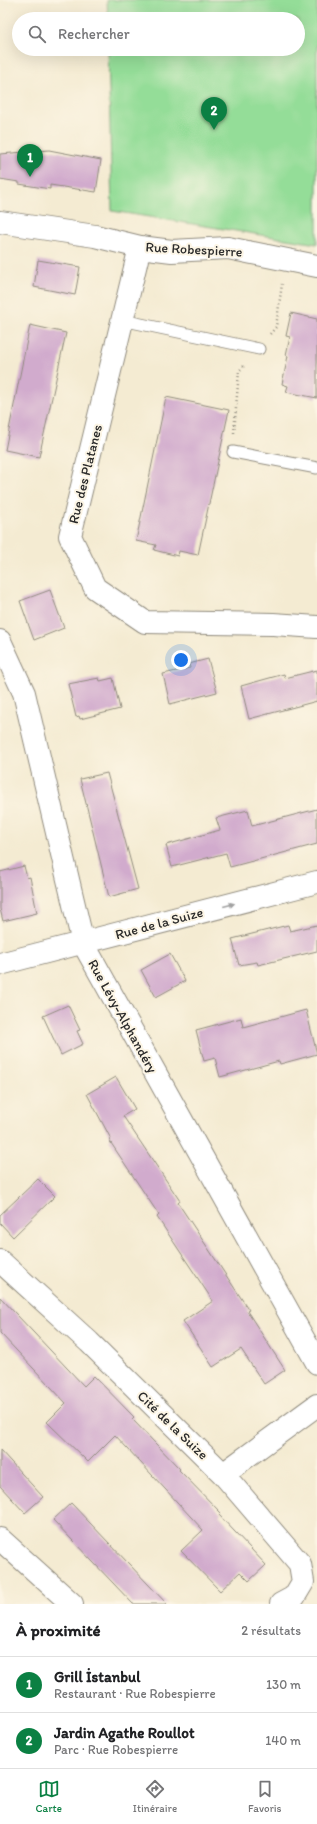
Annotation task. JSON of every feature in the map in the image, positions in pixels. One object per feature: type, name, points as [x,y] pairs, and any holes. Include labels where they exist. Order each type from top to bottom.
[{"type":"street","name":"Rue Robespierre","points":[[0,222],[95,236],[140,247],[172,251],[228,248],[317,266]]},
{"type":"street","name":"Rue des Platanes","points":[[140,247],[70,536],[95,588],[144,622],[273,624],[317,627]]},
{"type":"street","name":"Rue Lévy-Alphandéry","points":[[0,641],[24,693],[83,942],[317,1363]]},
{"type":"street","name":"Rue de la Suize","points":[[0,964],[317,882]]},
{"type":"street","name":"Cité de la Suize","points":[[0,1261],[89,1342],[223,1474],[300,1564],[303,1582],[294,1597],[281,1604]]},
{"type":"street","points":[[223,1474],[317,1405]]},
{"type":"street","points":[[0,1539],[72,1604]]},
{"type":"lane","points":[[122,320],[259,349]]},
{"type":"lane","points":[[233,452],[317,468]]},
{"type":"green space","points":[[107,0],[317,0],[317,244],[112,211],[108,56],[305,56],[305,12],[108,12]]},
{"type":"building","points":[[49,150],[101,160],[96,192],[50,185],[50,189],[0,179],[0,154]]},
{"type":"building","points":[[38,260],[80,267],[75,295],[34,287]]},
{"type":"building","points":[[291,313],[317,319],[317,398],[286,392],[288,386],[282,384],[288,356],[286,355],[290,337],[286,336]]},
{"type":"building","points":[[30,325],[66,333],[39,457],[5,450]]},
{"type":"building","points":[[166,397],[229,410],[198,555],[179,551],[178,556],[154,550],[156,545],[136,541]]},
{"type":"building","points":[[50,590],[64,628],[34,640],[20,601]]},
{"type":"building","points":[[208,659],[217,692],[170,704],[163,674],[190,668],[189,664]]},
{"type":"building","points":[[317,670],[317,701],[249,719],[241,686],[284,674],[285,678]]},
{"type":"building","points":[[99,678],[100,681],[113,678],[120,709],[80,719],[79,716],[76,717],[68,684]]},
{"type":"building","points":[[107,773],[138,889],[109,897],[80,779]]},
{"type":"building","points":[[317,809],[317,844],[230,867],[226,853],[172,867],[166,845],[220,830],[216,818],[248,810],[252,826]]},
{"type":"building","points":[[24,866],[27,878],[30,877],[37,913],[3,921],[0,909],[0,872]]},
{"type":"building","points":[[288,925],[290,931],[317,925],[317,951],[258,965],[257,962],[239,965],[232,939]]},
{"type":"building","points":[[170,954],[185,981],[156,997],[141,970]]},
{"type":"building","points":[[68,1005],[80,1030],[77,1031],[83,1044],[61,1055],[43,1016]]},
{"type":"building","points":[[306,1010],[317,1054],[280,1064],[279,1061],[220,1077],[215,1058],[204,1061],[196,1030],[241,1018],[243,1027]]},
{"type":"building","points":[[116,1077],[135,1109],[123,1116],[180,1201],[178,1203],[249,1310],[247,1311],[285,1370],[264,1384],[241,1349],[213,1367],[183,1321],[213,1301],[157,1217],[159,1215],[109,1140],[111,1139],[87,1094]]},
{"type":"building","points":[[38,1179],[55,1196],[13,1237],[0,1223],[0,1215]]},
{"type":"building","points":[[0,1297],[84,1386],[94,1376],[134,1417],[132,1419],[180,1469],[179,1470],[221,1513],[219,1515],[266,1565],[249,1581],[240,1572],[220,1591],[181,1551],[203,1530],[115,1435],[88,1462],[47,1422],[66,1403],[0,1333]]},
{"type":"building","points":[[0,1450],[43,1497],[25,1513],[0,1486]]},
{"type":"building","points":[[71,1503],[167,1604],[133,1604],[53,1520]]},
{"type":"place","name":"Jardin Agathe Roullot","points":[[214,130]]},
{"type":"place","name":"Grill İstanbul","points":[[30,177]]}]
